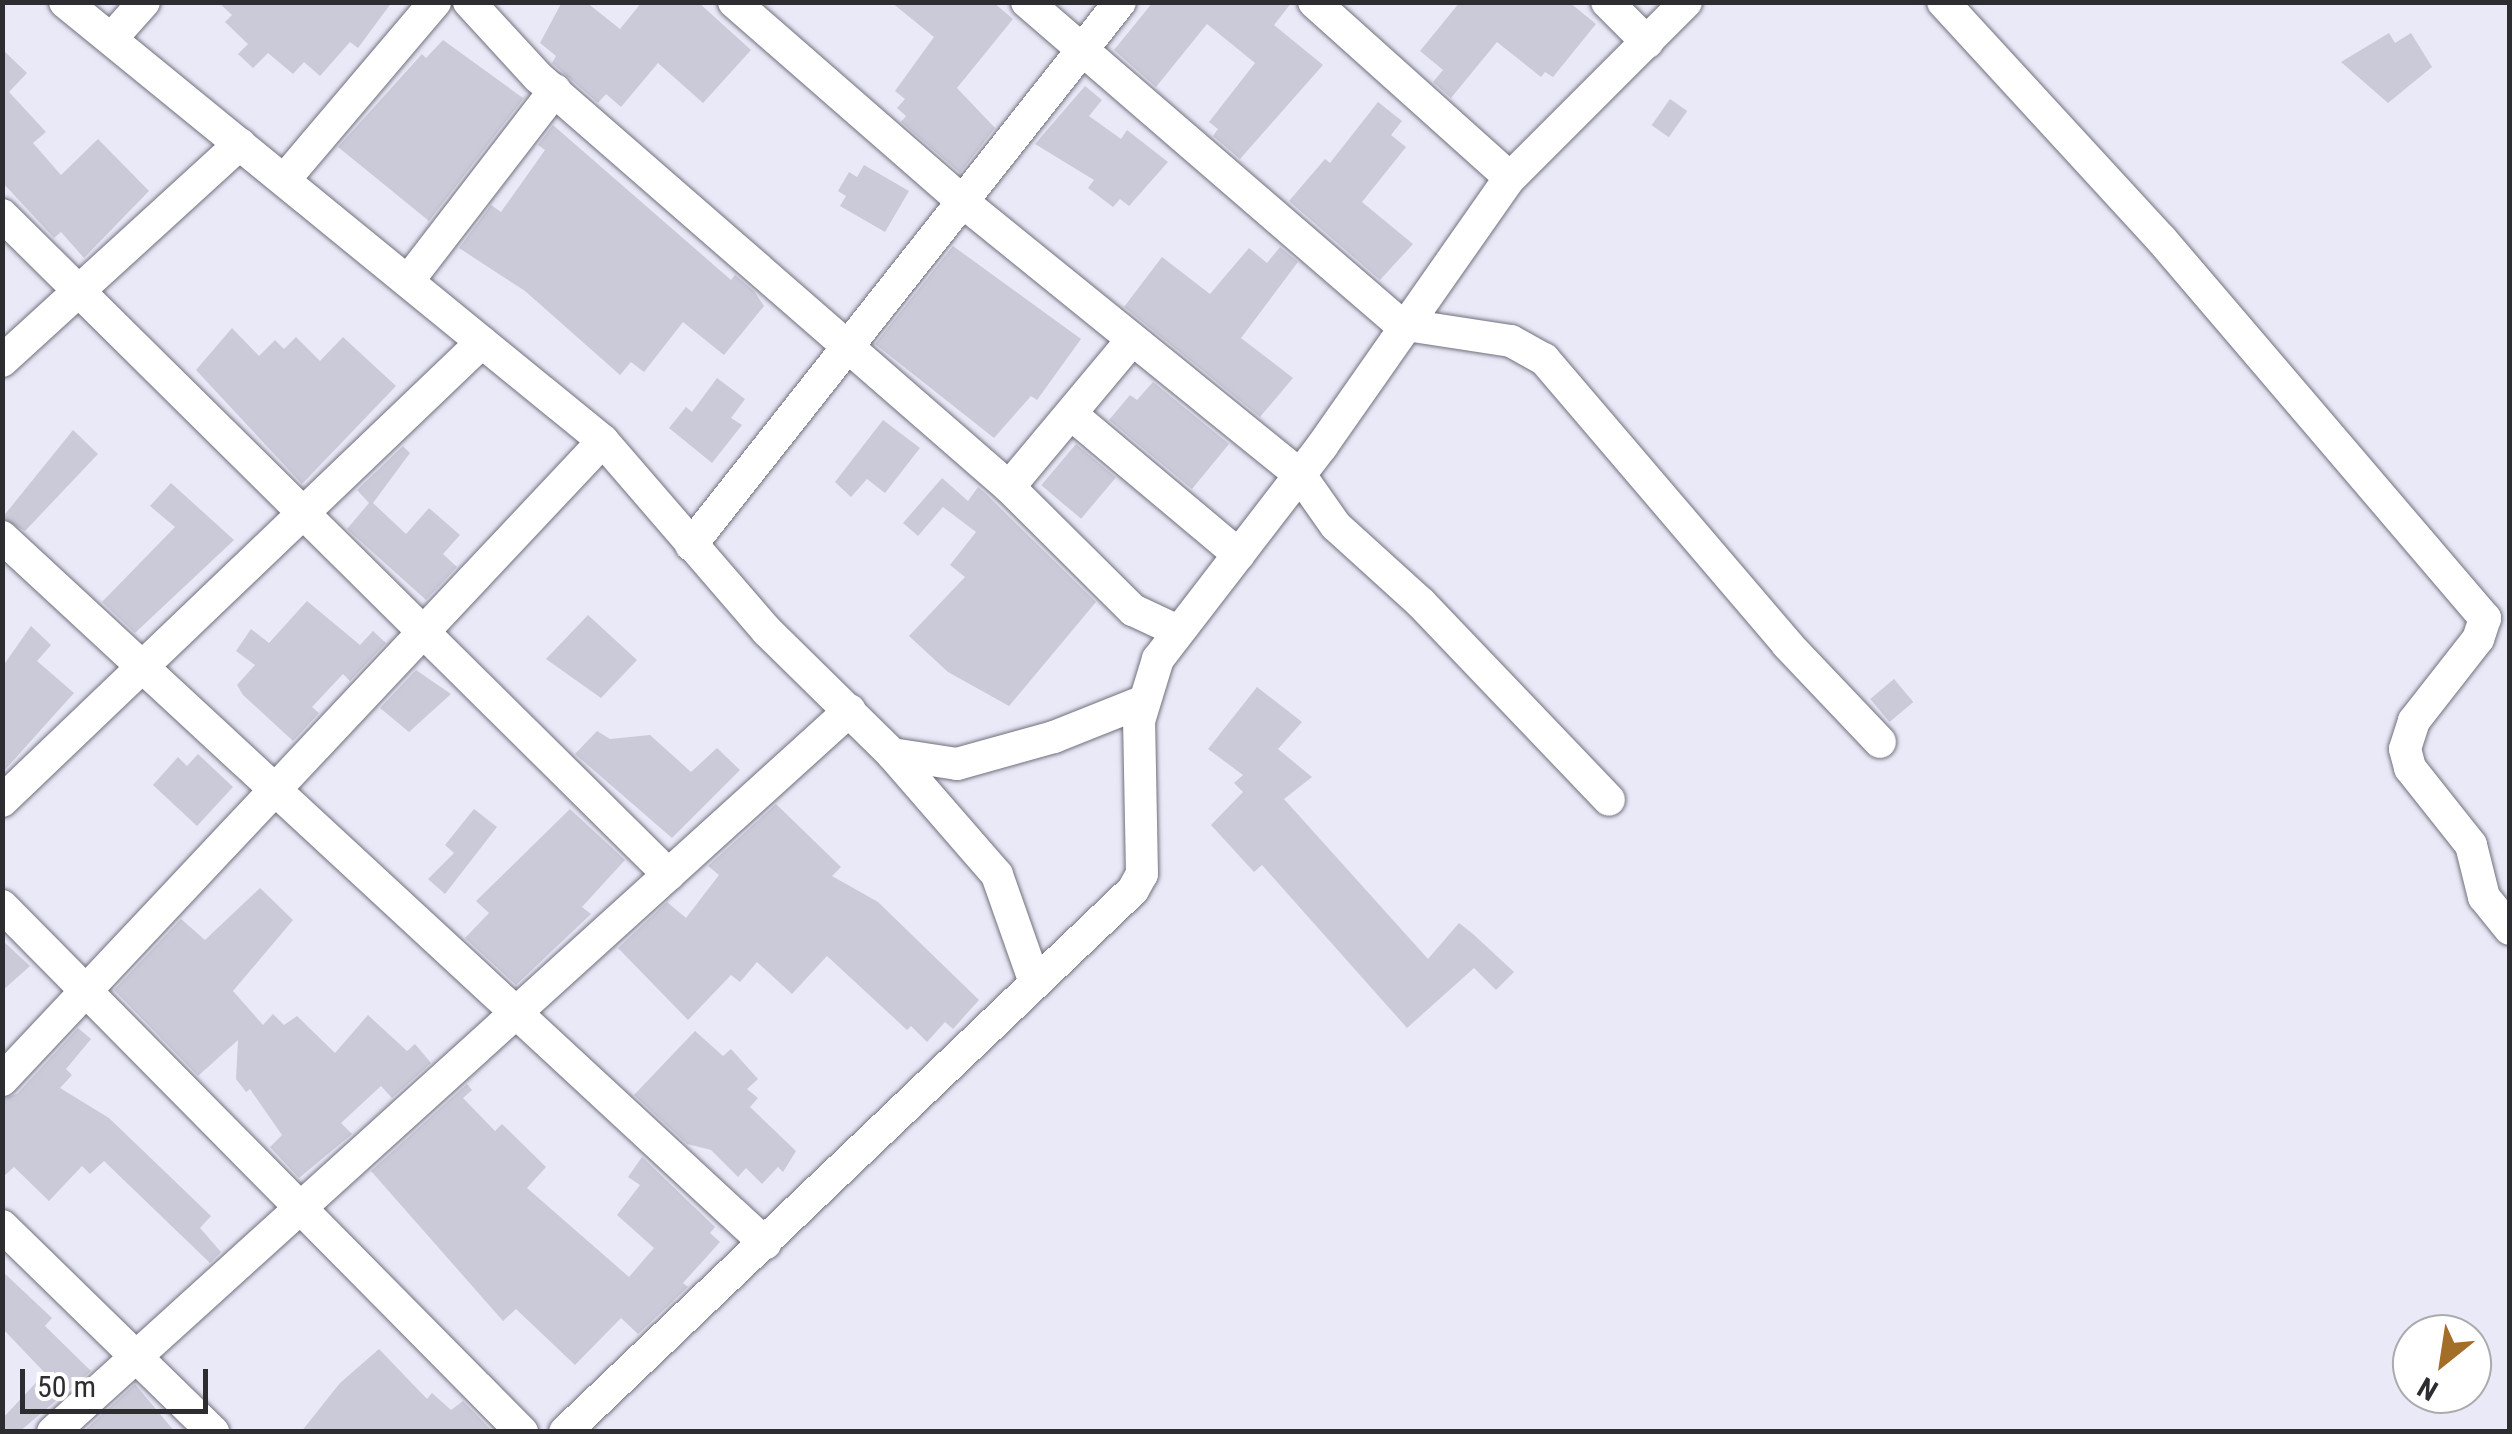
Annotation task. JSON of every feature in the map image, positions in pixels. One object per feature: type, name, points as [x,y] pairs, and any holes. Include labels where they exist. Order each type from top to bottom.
[{"type":"street","points":[[66,2],[602,441],[691,545],[892,754],[997,875],[1034,980]]},
{"type":"street","points":[[112,38],[144,2]]},
{"type":"street","points":[[285,179],[436,2]]},
{"type":"street","points":[[469,2],[556,90],[844,349],[1009,487],[1133,610],[1178,631]]},
{"type":"street","points":[[734,2],[963,202],[1131,342],[1300,475],[1336,526],[1421,602],[1609,800]]},
{"type":"street","points":[[1027,2],[1408,329],[1511,341],[1544,360],[1786,644],[1880,742]]},
{"type":"street","points":[[691,545],[1120,2]]},
{"type":"street","points":[[1314,2],[1510,178]]},
{"type":"street","points":[[1607,2],[1647,42]]},
{"type":"street","points":[[565,1432],[1034,980],[1124,899],[1142,874],[1142,702],[1152,671],[1178,631],[1408,329],[1510,178],[1686,2]]},
{"type":"street","points":[[1943,2],[2161,239],[2510,644]]},
{"type":"street","points":[[408,281],[556,90]]},
{"type":"street","points":[[2,361],[240,144]]},
{"type":"street","points":[[2,215],[669,874]]},
{"type":"street","points":[[2,802],[300,512],[482,342]]},
{"type":"street","points":[[1009,487],[1131,342]]},
{"type":"street","points":[[1070,414],[1239,554]]},
{"type":"street","points":[[2,1080],[424,636],[602,441]]},
{"type":"street","points":[[2,537],[278,789],[513,1015],[765,1243]]},
{"type":"street","points":[[2485,618],[2478,639],[2414,721],[2405,748],[2410,768],[2472,845],[2484,896],[2510,930]]},
{"type":"street","points":[[892,754],[956,764],[1142,702]]},
{"type":"street","points":[[53,1432],[298,1205],[850,710]]},
{"type":"street","points":[[2,906],[522,1432]]},
{"type":"street","points":[[2,1226],[213,1432]]},
{"type":"building","points":[[218,2],[392,2],[358,48],[350,42],[320,76],[304,62],[293,74],[268,53],[253,68],[238,54],[248,44],[225,22],[232,15]]},
{"type":"building","points":[[562,2],[586,2],[620,29],[642,2],[698,2],[751,50],[703,103],[658,63],[621,107],[606,94],[598,103],[552,63],[556,56],[540,43]]},
{"type":"building","points":[[891,2],[993,2],[1013,19],[957,88],[995,128],[960,173],[901,122],[906,116],[897,108],[905,99],[895,91],[934,37]]},
{"type":"building","points":[[1153,2],[1292,2],[1274,25],[1323,65],[1240,159],[1213,136],[1218,129],[1209,122],[1255,63],[1207,24],[1156,87],[1114,50]]},
{"type":"building","points":[[1460,2],[1569,2],[1596,24],[1553,77],[1545,72],[1541,77],[1497,42],[1451,98],[1433,82],[1443,70],[1420,51]]},
{"type":"building","points":[[2389,33],[2395,43],[2411,33],[2432,67],[2388,103],[2341,62]]},
{"type":"building","points":[[443,40],[523,98],[527,94],[429,221],[338,147],[422,54],[426,58]]},
{"type":"building","points":[[2,49],[27,73],[9,92],[46,132],[33,143],[61,175],[98,139],[149,191],[84,258],[61,232],[54,238],[2,182]]},
{"type":"building","points":[[1085,86],[1102,100],[1089,116],[1121,139],[1127,130],[1168,162],[1129,206],[1120,199],[1113,207],[1088,188],[1094,180],[1035,144]]},
{"type":"building","points":[[1670,99],[1687,111],[1669,137],[1652,125]]},
{"type":"building","points":[[1378,102],[1402,121],[1391,135],[1406,147],[1362,202],[1413,244],[1380,280],[1289,201],[1325,159],[1330,163]]},
{"type":"building","points":[[553,125],[731,280],[735,275],[754,291],[764,306],[724,355],[683,322],[644,372],[631,362],[620,375],[525,291],[459,248],[491,205],[501,212],[545,150],[538,145]]},
{"type":"building","points":[[864,165],[909,191],[885,232],[840,206],[846,196],[838,191],[849,172],[857,177]]},
{"type":"building","points":[[953,246],[1081,339],[1037,400],[1031,396],[994,438],[875,344]]},
{"type":"building","points":[[1280,247],[1298,262],[1241,338],[1293,378],[1260,417],[1124,307],[1162,257],[1210,294],[1249,248],[1267,263]]},
{"type":"building","points":[[232,328],[259,356],[275,340],[284,349],[296,337],[320,361],[343,337],[396,386],[302,484],[196,370]]},
{"type":"building","points":[[717,378],[745,399],[731,418],[742,425],[712,463],[669,428],[686,407],[692,412]]},
{"type":"building","points":[[1153,382],[1229,444],[1192,489],[1109,420],[1130,395],[1137,400]]},
{"type":"building","points":[[883,420],[920,448],[885,493],[867,479],[851,497],[835,482]]},
{"type":"building","points":[[73,430],[98,454],[25,531],[2,518]]},
{"type":"building","points":[[1076,444],[1116,477],[1081,519],[1041,485]]},
{"type":"building","points":[[403,446],[410,453],[373,503],[406,534],[429,508],[460,535],[443,554],[457,567],[426,600],[347,529],[369,503],[357,490]]},
{"type":"building","points":[[942,478],[968,501],[978,487],[1096,602],[1009,706],[948,672],[909,636],[965,577],[950,565],[976,532],[943,507],[918,536],[903,523]]},
{"type":"building","points":[[171,483],[234,540],[135,633],[102,602],[175,527],[150,506]]},
{"type":"building","points":[[307,601],[360,645],[373,631],[386,643],[350,681],[343,674],[312,707],[319,713],[293,741],[243,695],[237,685],[255,665],[236,651],[251,629],[269,643]]},
{"type":"building","points":[[588,615],[637,660],[601,698],[546,659]]},
{"type":"building","points":[[31,626],[51,645],[37,661],[74,693],[2,773],[3,666]]},
{"type":"building","points":[[416,670],[451,694],[409,732],[380,708]]},
{"type":"building","points":[[1894,679],[1913,702],[1890,722],[1870,699]]},
{"type":"building","points":[[1257,687],[1302,722],[1278,749],[1312,777],[1284,799],[1428,959],[1459,923],[1473,934],[1514,972],[1496,990],[1474,968],[1407,1028],[1262,865],[1254,872],[1211,825],[1243,792],[1234,783],[1243,775],[1208,749]]},
{"type":"building","points":[[597,731],[610,739],[650,735],[691,772],[717,748],[740,770],[672,838],[575,754]]},
{"type":"building","points":[[198,754],[233,787],[197,826],[153,785],[178,757],[187,766]]},
{"type":"building","points":[[776,804],[841,867],[832,876],[878,902],[979,1000],[953,1029],[945,1022],[927,1042],[911,1026],[907,1030],[827,956],[792,994],[757,962],[740,982],[731,975],[688,1020],[618,948],[667,902],[686,918],[719,875],[708,866]]},
{"type":"building","points":[[474,809],[497,827],[445,894],[428,879],[454,853],[445,845]]},
{"type":"building","points":[[570,809],[625,860],[582,907],[591,914],[516,985],[465,938],[489,913],[476,901]]},
{"type":"building","points":[[260,888],[293,920],[233,991],[263,1025],[273,1014],[284,1025],[297,1016],[335,1053],[368,1015],[407,1051],[415,1044],[431,1063],[392,1098],[381,1086],[341,1123],[352,1134],[299,1178],[270,1147],[282,1135],[250,1089],[246,1092],[236,1079],[238,1040],[198,1076],[114,990],[181,919],[205,940]]},
{"type":"building","points":[[2,940],[30,966],[2,991]]},
{"type":"building","points":[[78,1028],[91,1039],[66,1069],[72,1075],[60,1088],[109,1118],[211,1216],[200,1228],[221,1252],[210,1263],[104,1161],[90,1174],[82,1166],[49,1201],[14,1167],[2,1178],[2,1099],[17,1094]]},
{"type":"building","points":[[695,1031],[723,1056],[731,1049],[758,1079],[747,1089],[758,1098],[750,1107],[796,1151],[783,1172],[778,1167],[762,1184],[746,1168],[738,1177],[711,1150],[687,1144],[634,1095]]},
{"type":"building","points":[[467,1084],[472,1090],[463,1098],[495,1131],[502,1124],[546,1167],[527,1188],[629,1277],[654,1248],[617,1215],[640,1185],[628,1177],[642,1157],[715,1227],[710,1233],[720,1242],[683,1283],[688,1287],[638,1334],[621,1318],[575,1365],[516,1309],[503,1321],[371,1171]]},
{"type":"building","points":[[2,1271],[52,1318],[45,1326],[91,1371],[19,1432],[2,1432],[2,1419],[45,1373],[2,1328]]},
{"type":"building","points":[[379,1349],[427,1399],[432,1393],[451,1410],[463,1401],[493,1432],[301,1432],[340,1383]]},
{"type":"building","points":[[135,1384],[175,1432],[83,1432]]}]
